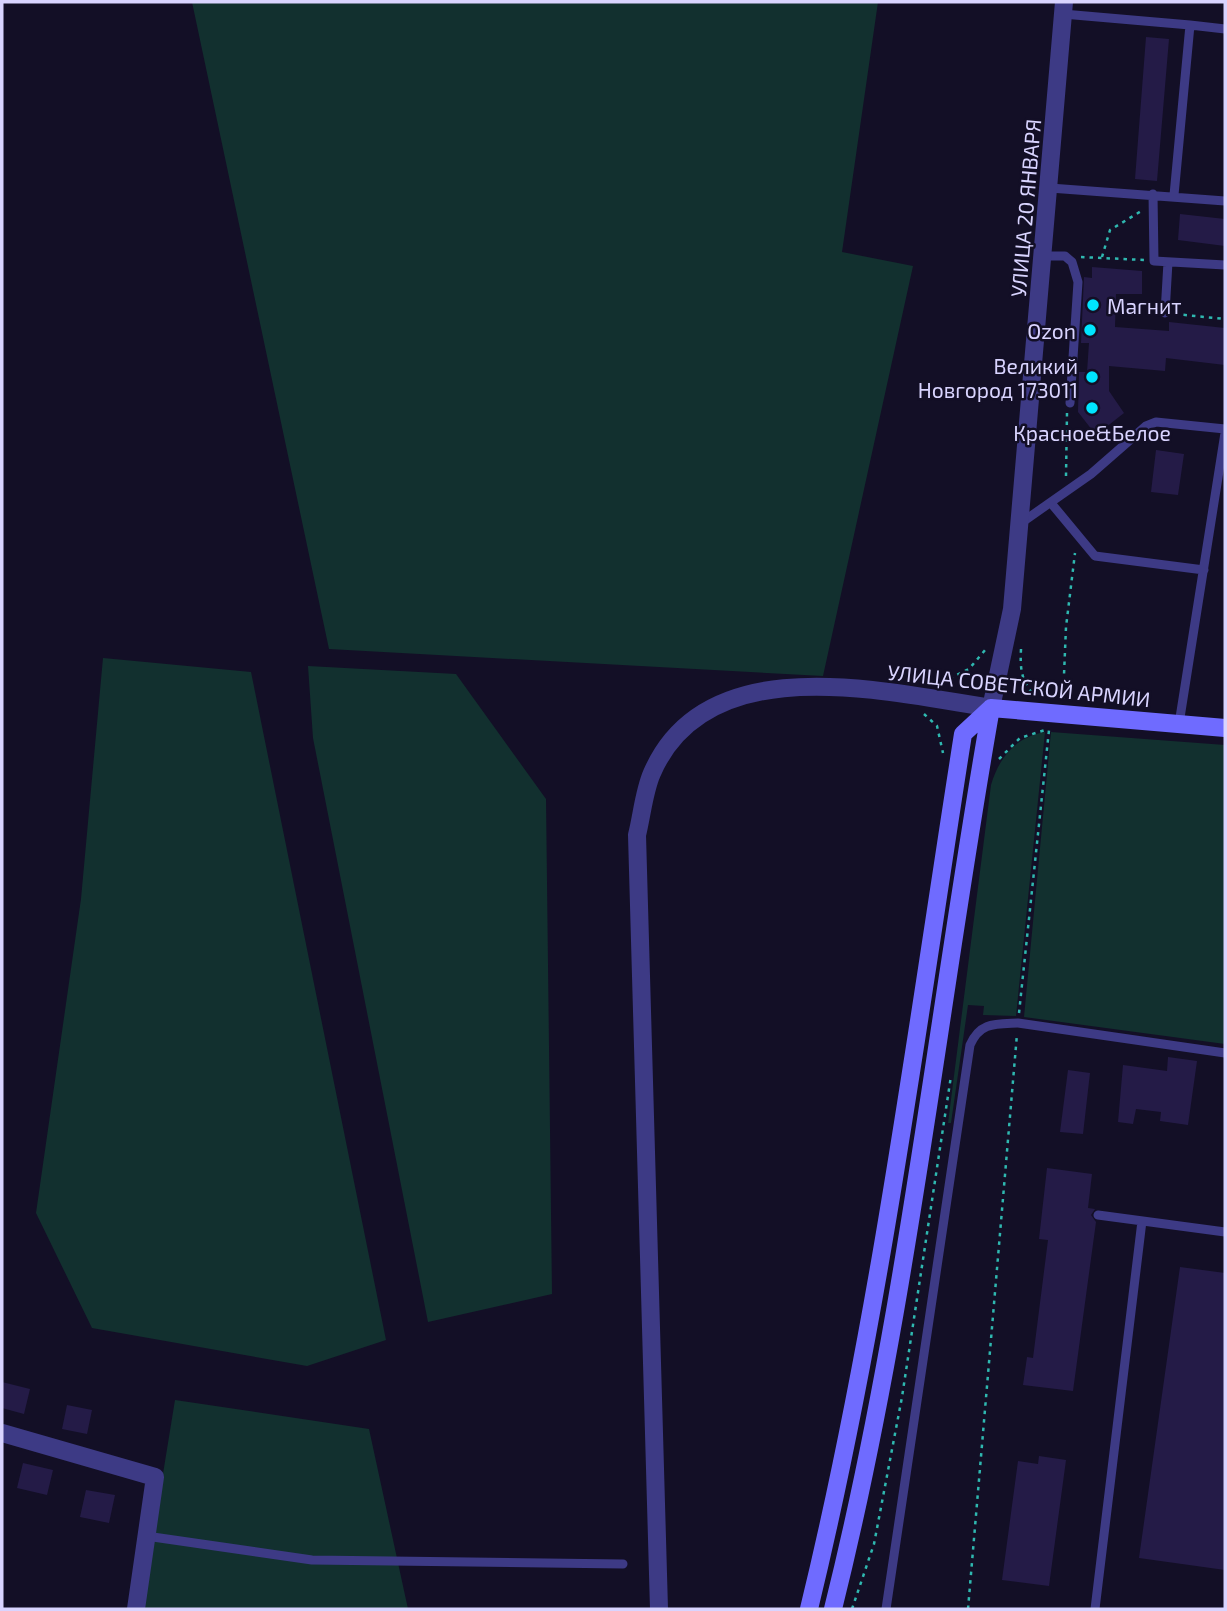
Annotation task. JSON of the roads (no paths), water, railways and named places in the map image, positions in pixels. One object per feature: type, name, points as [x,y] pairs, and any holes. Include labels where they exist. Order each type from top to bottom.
[{"type":"main road","name":"УЛИЦА СОВЕТСКОЙ АРМИИ","points":[[991,708],[1225,728]]},
{"type":"main road","points":[[809,1609],[829,1528],[875,1288],[963,734],[991,708]]},
{"type":"main road","points":[[833,1609],[853,1530],[898,1301],[991,708]]},
{"type":"street","name":"УЛИЦА 20 ЯНВАРЯ","points":[[991,708],[1012,608],[1021,523],[1063,8]]},
{"type":"street","name":"УЛИЦА СОВЕТСКОЙ АРМИИ","points":[[659,1609],[637,835],[652,773],[676,735],[715,706],[749,692],[809,685],[991,708]]},
{"type":"street","points":[[2,1433],[155,1478],[136,1609]]},
{"type":"lane","points":[[1063,8],[1225,29]]},
{"type":"lane","points":[[1174,195],[1190,25]]},
{"type":"lane","points":[[1050,188],[1174,195],[1225,201]]},
{"type":"lane","points":[[1153,194],[1154,261],[1225,265]]},
{"type":"lane","points":[[1044,256],[1065,257],[1072,262],[1078,282],[1070,403]]},
{"type":"lane","points":[[1165,313],[1168,262]]},
{"type":"lane","points":[[1021,523],[1066,492],[1146,426],[1156,422],[1225,431],[1180,724]]},
{"type":"lane","points":[[1051,503],[1095,556],[1204,569]]},
{"type":"lane","points":[[886,1609],[970,1045],[982,1027],[1018,1023],[1225,1053]]},
{"type":"lane","points":[[1098,1215],[1225,1232]]},
{"type":"lane","points":[[1095,1609],[1142,1221]]},
{"type":"lane","points":[[146,1536],[312,1560],[623,1564]]},
{"type":"place","name":"Магнит","points":[[1093,305]]},
{"type":"place","name":"Ozon","points":[[1090,330]]},
{"type":"place","name":"Великий Новгород 173011","points":[[1092,377]]},
{"type":"place","name":"Красное&Белое","points":[[1092,408]]}]
